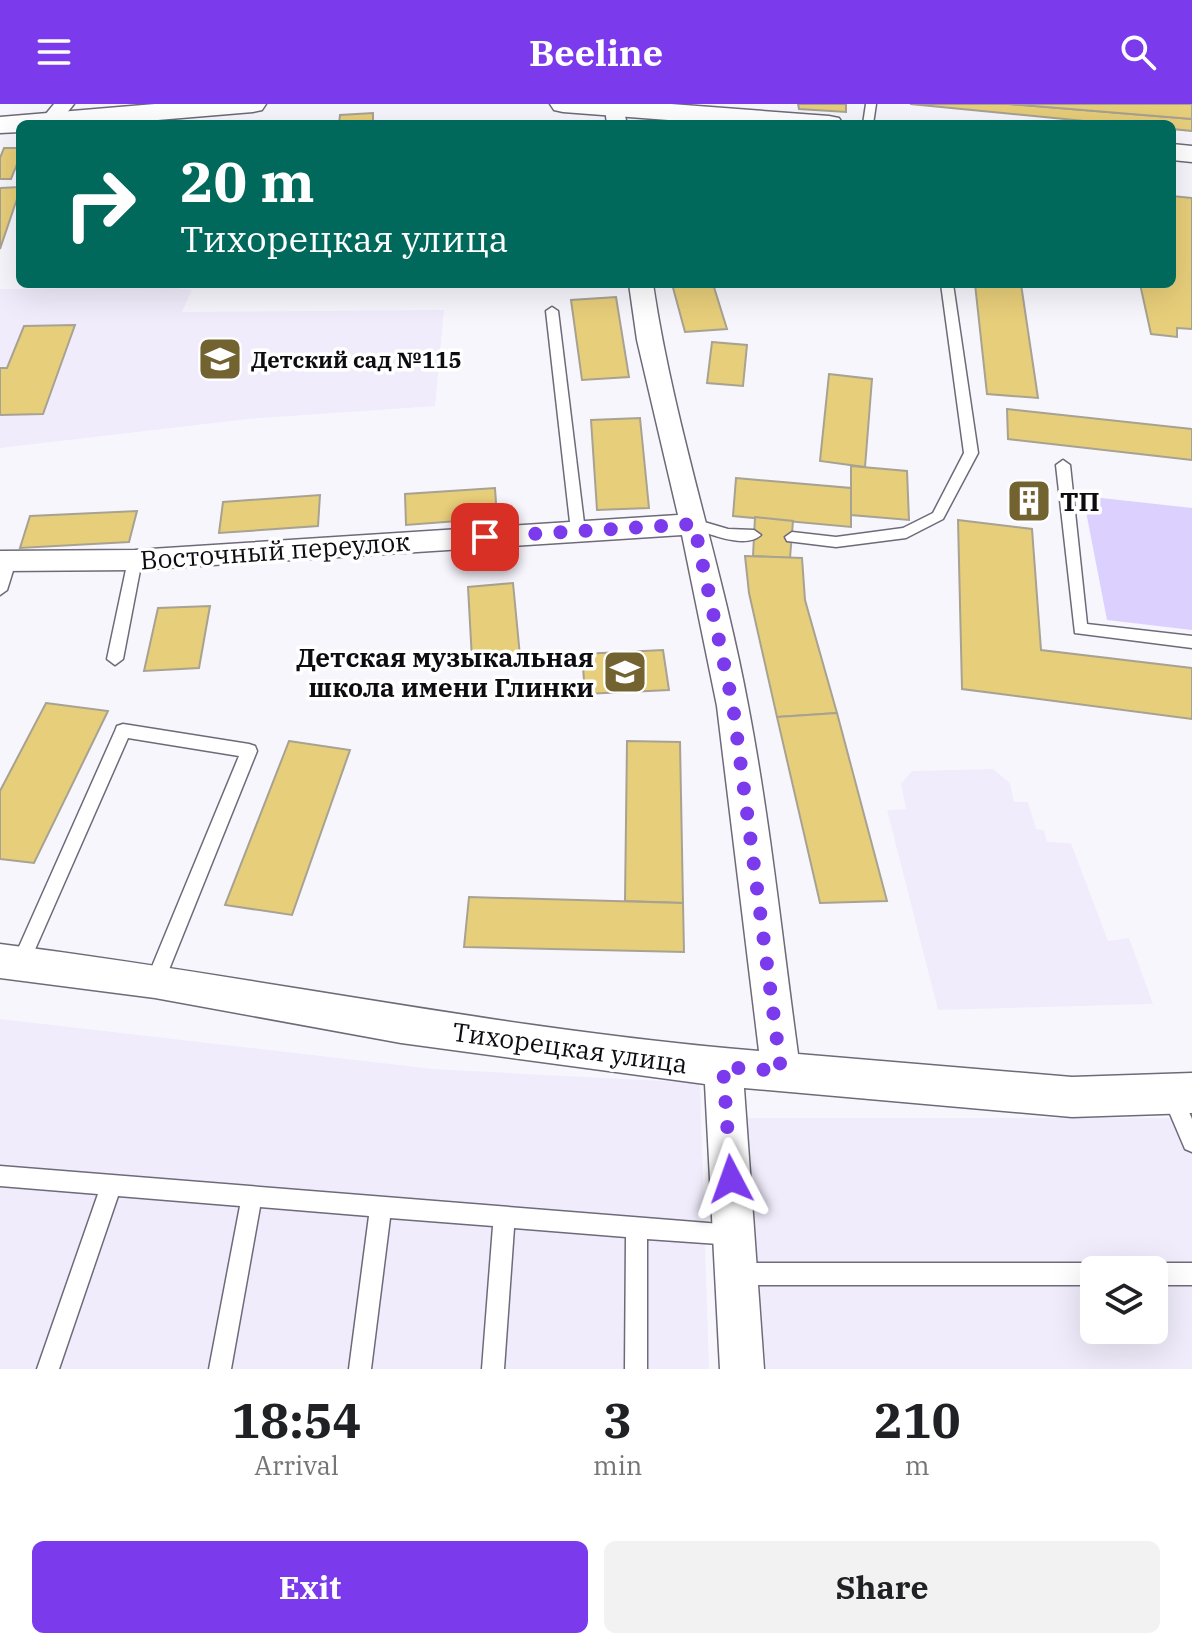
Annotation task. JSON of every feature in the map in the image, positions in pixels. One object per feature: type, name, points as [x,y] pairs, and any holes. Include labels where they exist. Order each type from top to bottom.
[{"type":"main road","points":[[24,120],[57,113],[253,104]]},
{"type":"main road","points":[[563,104],[616,116],[722,120]]},
{"type":"street","points":[[642,288],[649,340],[694,524],[733,706],[781,1071]]},
{"type":"street","name":"Восточный переулок","points":[[5,561],[135,560],[694,524]]},
{"type":"street","name":"Тихорецкая улица","points":[[10,962],[155,981],[401,1025],[723,1067],[1072,1097],[1182,1094]]},
{"type":"street","points":[[723,1067],[742,1369]]},
{"type":"lane","points":[[792,537],[836,542],[906,533],[938,516],[971,453],[948,288]]},
{"type":"lane","points":[[552,311],[578,531]]},
{"type":"lane","points":[[1063,465],[1080,629],[1192,642]]},
{"type":"lane","points":[[694,524],[728,534],[754,535]]},
{"type":"lane","points":[[115,659],[135,560]]},
{"type":"lane","points":[[0,590],[5,561]]},
{"type":"lane","points":[[10,962],[123,731],[249,751],[155,981]]},
{"type":"lane","points":[[1182,1094],[1192,1142]]},
{"type":"lane","points":[[0,1176],[637,1227],[736,1255],[1080,1273]]},
{"type":"lane","points":[[48,1369],[111,1185]]},
{"type":"lane","points":[[220,1369],[252,1197]]},
{"type":"lane","points":[[360,1369],[381,1207]]},
{"type":"lane","points":[[493,1369],[504,1216]]},
{"type":"lane","points":[[636,1369],[637,1227]]},
{"type":"lane","points":[[1168,1274],[1192,1274]]},
{"type":"shaded area","name":"Детский сад №115","points":[[0,289],[192,290],[182,312],[444,310],[435,406],[248,419],[0,448]]},
{"type":"shaded area","points":[[1083,496],[1192,508],[1192,630],[1107,620]]},
{"type":"shaded area","points":[[993,769],[1010,783],[1014,802],[1028,802],[1036,829],[1044,830],[1047,842],[1071,843],[1108,941],[1129,938],[1153,1004],[938,1010],[887,810],[906,809],[901,784],[912,771]]},
{"type":"shaded area","points":[[0,1019],[433,1069],[700,1083],[709,1369],[0,1369]]},
{"type":"shaded area","points":[[747,1118],[1192,1118],[1192,1369],[766,1369]]},
{"type":"building","points":[[798,104],[846,104],[846,112],[799,109]]},
{"type":"building","points":[[910,104],[1009,104],[1192,119],[1192,131],[1176,129],[1176,120],[1074,120]]},
{"type":"building","points":[[1009,104],[1192,104],[1192,119]]},
{"type":"building","points":[[373,113],[373,120],[339,120],[340,115]]},
{"type":"building","points":[[4,148],[16,148],[16,167],[11,179],[0,179],[0,158]]},
{"type":"building","points":[[16,187],[16,202],[0,249],[0,188]]},
{"type":"building","points":[[1176,196],[1192,198],[1192,329],[1177,328],[1177,337],[1151,334],[1141,288],[1176,288]]},
{"type":"building","points":[[673,288],[714,288],[727,329],[685,332]]},
{"type":"building","points":[[975,288],[1022,288],[1038,398],[987,394]]},
{"type":"building","points":[[616,297],[629,377],[582,380],[571,300]]},
{"type":"building","points":[[75,325],[43,414],[0,415],[0,368],[7,368],[24,326]]},
{"type":"building","points":[[712,342],[747,345],[743,386],[707,383]]},
{"type":"building","points":[[829,374],[872,379],[865,467],[820,461]]},
{"type":"building","points":[[1007,409],[1192,429],[1192,460],[1008,439]]},
{"type":"building","points":[[640,418],[649,508],[597,510],[591,420]]},
{"type":"building","points":[[851,466],[907,471],[909,520],[851,515]]},
{"type":"building","points":[[736,478],[851,488],[851,527],[733,516]]},
{"type":"building","points":[[495,488],[497,518],[406,525],[405,494]]},
{"type":"building","name":"ТП","points":[[1012,490],[1045,494],[1046,513],[1013,509]]},
{"type":"building","points":[[320,495],[318,526],[219,533],[223,502]]},
{"type":"building","points":[[137,511],[129,542],[20,548],[30,516]]},
{"type":"building","points":[[755,517],[793,521],[790,558],[753,556]]},
{"type":"building","points":[[958,520],[1032,529],[1041,650],[1192,668],[1192,719],[962,689]]},
{"type":"building","points":[[745,556],[802,558],[805,600],[837,713],[777,717],[749,593]]},
{"type":"building","points":[[513,583],[520,656],[472,660],[468,587]]},
{"type":"building","points":[[210,606],[199,668],[144,671],[158,608]]},
{"type":"building","name":"Детская музыкальная школа имени Глинки","points":[[663,650],[669,690],[585,694],[582,654]]},
{"type":"building","points":[[46,703],[108,711],[34,863],[0,859],[0,791]]},
{"type":"building","points":[[837,713],[887,901],[820,903],[777,717]]},
{"type":"building","points":[[289,741],[350,750],[292,915],[225,905]]},
{"type":"building","points":[[627,741],[680,742],[683,903],[625,901]]},
{"type":"building","points":[[469,897],[683,903],[684,952],[464,947]]},
{"type":"place","name":"Детский сад №115","points":[[220,359]]},
{"type":"place","name":"ТП","points":[[1029,501]]},
{"type":"place","name":"Детская музыкальная школа имени Глинки","points":[[625,672]]},
{"type":"route","points":[[485,537],[694,524],[733,706],[781,1071],[723,1067],[731,1179]]}]
